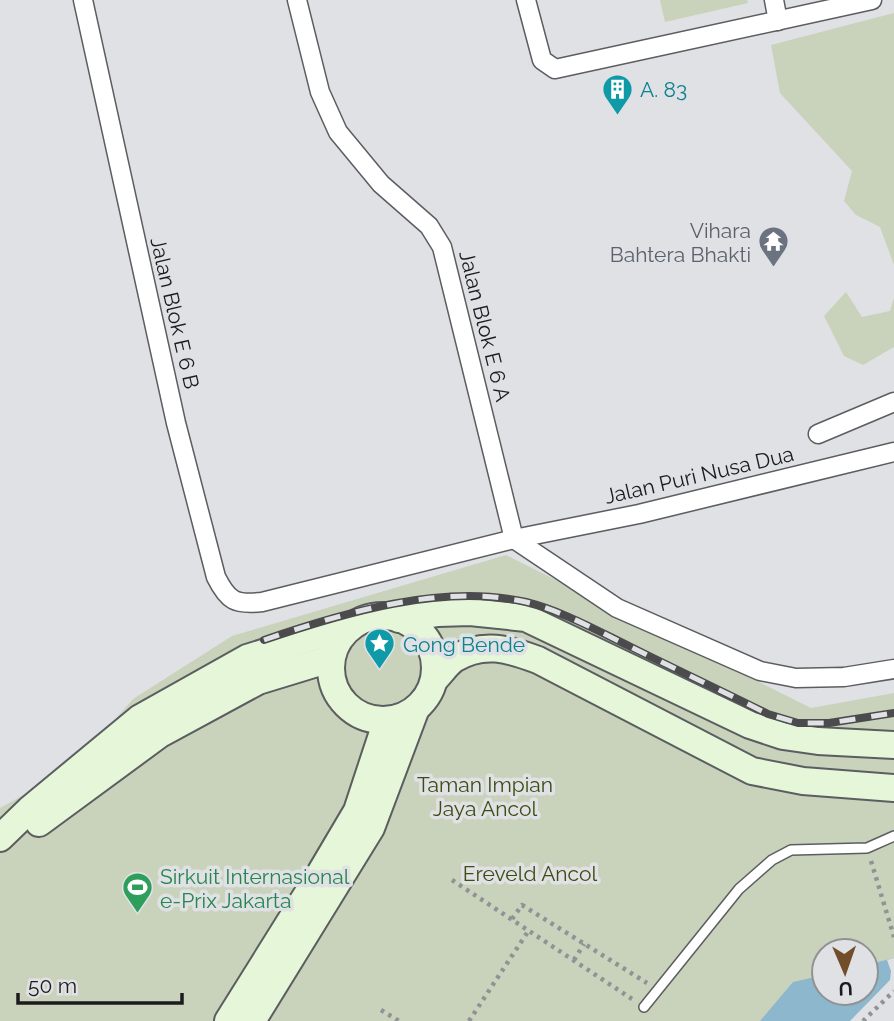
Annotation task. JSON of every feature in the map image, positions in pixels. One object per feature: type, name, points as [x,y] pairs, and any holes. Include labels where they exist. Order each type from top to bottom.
[{"type":"street","name":"Jalan Blok E 6 B","points":[[83,0],[176,423],[216,577],[226,596],[243,604],[262,602]]},
{"type":"street","name":"Jalan Blok E 6 A","points":[[298,0],[320,92],[338,132],[381,184],[429,226],[442,247],[513,538]]},
{"type":"street","points":[[526,0],[542,60],[555,69],[872,0]]},
{"type":"street","points":[[774,0],[778,21]]},
{"type":"street","points":[[818,434],[894,402]]},
{"type":"street","name":"Jalan Puri Nusa Dua","points":[[262,602],[513,538],[639,514],[894,452]]},
{"type":"street","points":[[513,538],[617,608],[760,671],[796,678],[844,677],[894,669]]},
{"type":"street","points":[[0,838],[30,809],[140,718],[247,658],[375,617],[399,619],[438,613],[470,612],[526,618],[750,725],[783,736],[818,741],[894,745]]},
{"type":"street","points":[[252,1021],[371,828],[415,710],[428,697],[435,679],[435,660],[428,642],[412,625],[399,619]]},
{"type":"street","points":[[352,625],[336,643],[330,659],[330,677],[339,699],[356,715],[376,721],[415,710]]},
{"type":"street","points":[[435,679],[453,660],[481,649],[508,649],[538,660],[752,771],[803,781],[894,788]]},
{"type":"street","points":[[0,844],[42,822],[159,734],[258,681],[330,659]]},
{"type":"street","points":[[228,1021],[356,811],[387,720]]},
{"type":"lane","points":[[644,1006],[739,889],[772,860],[791,850],[867,848],[894,836]]},
{"type":"path","points":[[867,848],[894,937]]},
{"type":"path","points":[[452,880],[644,1006]]},
{"type":"path","points":[[512,919],[522,905],[657,989]]},
{"type":"path","points":[[469,1021],[529,930]]},
{"type":"path","points":[[574,960],[584,944]]},
{"type":"path","points":[[863,1021],[894,991]]},
{"type":"path","points":[[381,1010],[399,1021]]},
{"type":"green space","points":[[660,0],[747,0],[748,3],[665,22]]},
{"type":"green space","points":[[894,13],[894,265],[880,227],[856,215],[844,201],[852,171],[780,93],[771,45]]},
{"type":"green space","points":[[846,292],[862,317],[890,311],[894,298],[894,347],[863,365],[844,356],[824,316]]},
{"type":"green space","name":"Taman Impian Jaya Ancol","points":[[506,555],[811,708],[894,693],[894,1021],[0,1021],[0,808],[73,768],[133,699],[232,636]]},
{"type":"water","points":[[894,958],[894,1021],[760,1021],[793,982],[810,978],[810,1007],[880,1007],[880,962]]},
{"type":"pier","points":[[894,958],[894,1021],[850,1021],[864,1007],[880,1007],[880,990],[890,980],[891,971],[887,960]]},
{"type":"railway","points":[[264,640],[326,620],[393,604],[461,596],[494,597],[526,602],[566,616],[768,714],[798,723],[829,723],[894,713]]},
{"type":"place","name":"A. 83","points":[[617,116]]},
{"type":"place","name":"Vihara Bahtera Bhakti","points":[[774,269]]},
{"type":"place","name":"Gong Bende","points":[[380,671]]},
{"type":"place","name":"Sirkuit Internasional e-Prix Jakarta","points":[[137,915]]},
{"type":"park label","name":"Ereveld Ancol","points":[[530,873]]}]
